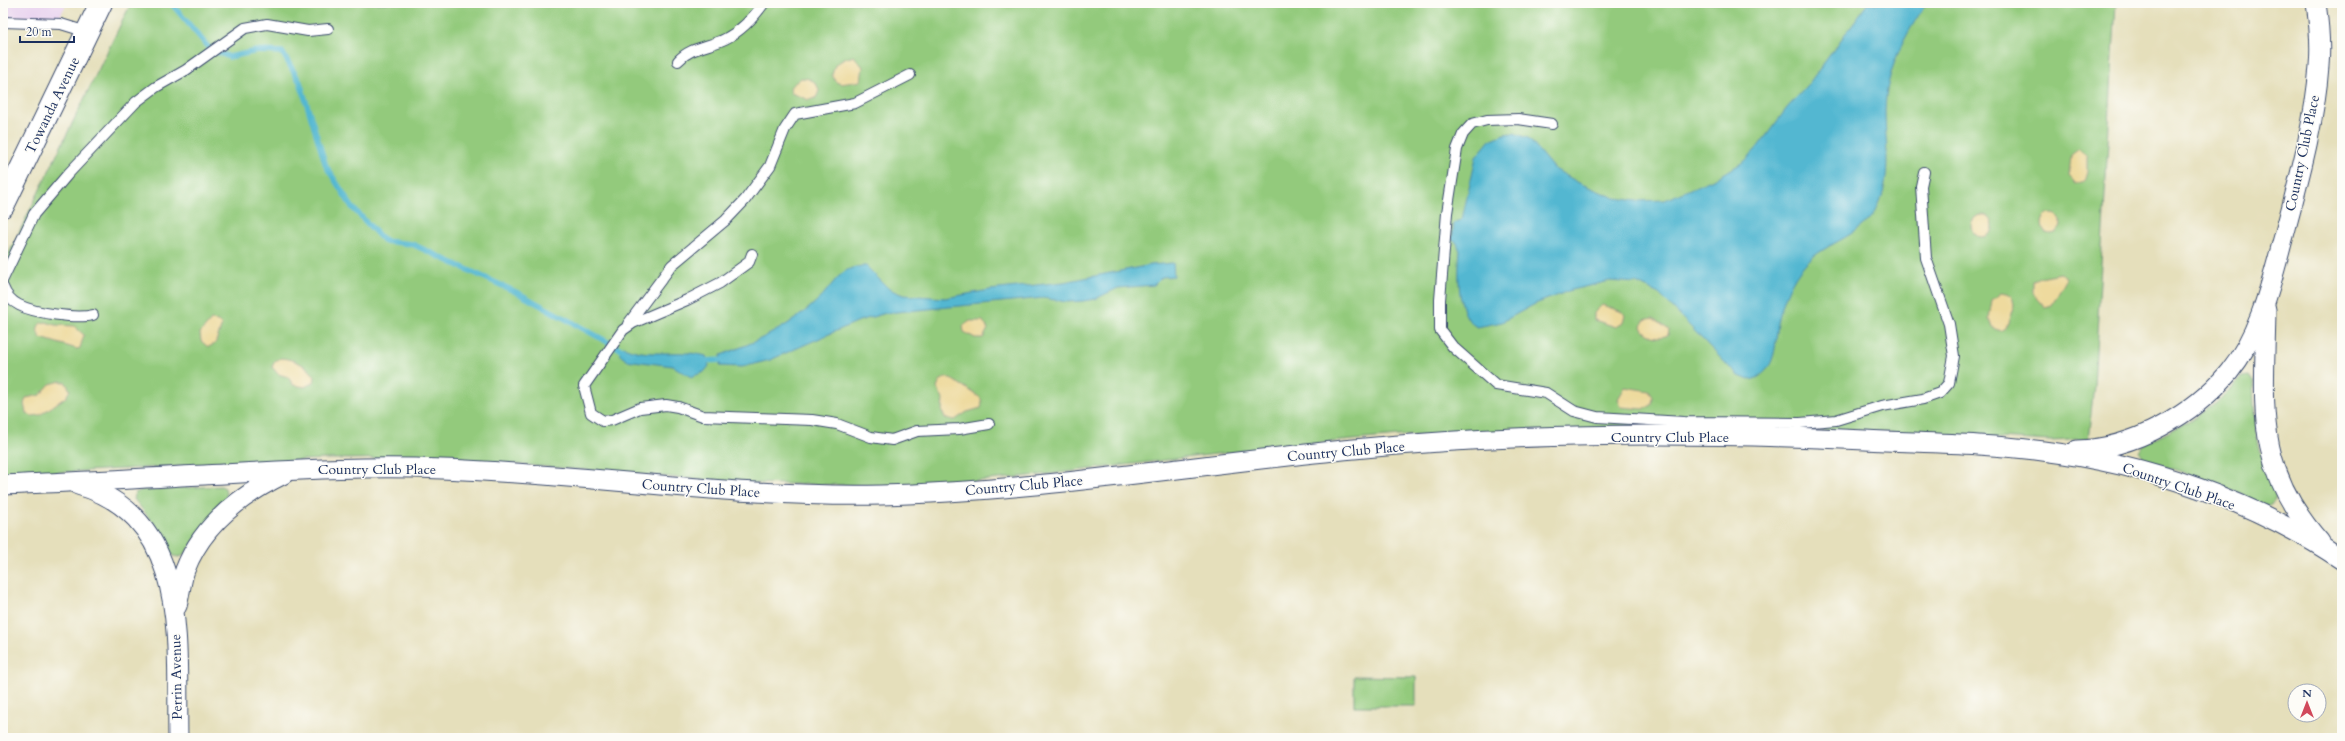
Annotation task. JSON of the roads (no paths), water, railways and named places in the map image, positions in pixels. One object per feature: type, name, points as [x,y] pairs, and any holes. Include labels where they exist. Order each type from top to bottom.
[{"type":"main road","name":"Towanda Avenue","points":[[6,195],[101,3]]},
{"type":"street","name":"Country Club Place","points":[[2044,451],[2083,450],[2123,442],[2159,427],[2188,410],[2212,390],[2230,371],[2242,353],[2266,300],[2297,188],[2311,119],[2319,67],[2320,25],[2316,3]]},
{"type":"street","name":"Country Club Place","points":[[2266,300],[2264,406],[2271,455],[2287,496],[2300,517],[2336,556]]},
{"type":"street","name":"Country Club Place","points":[[3,485],[293,470],[438,468],[546,475],[727,492],[811,495],[883,495],[1042,484],[1363,448],[1476,440],[1655,436],[1798,438],[2000,446],[2098,459],[2190,486],[2270,520],[2336,556]]},
{"type":"street","name":"Perrin Avenue","points":[[175,616],[184,572],[193,552],[210,530],[242,498],[261,485],[293,470]]},
{"type":"street","name":"Perrin Avenue","points":[[67,482],[99,491],[131,513],[145,529],[154,543],[169,582],[175,616],[178,738]]},
{"type":"lane","points":[[678,61],[685,53],[734,34],[757,13],[764,3]]},
{"type":"lane","points":[[3,22],[61,24],[87,32]]},
{"type":"lane","points":[[3,279],[34,214],[68,174],[136,102],[203,58],[236,33],[256,25],[267,24],[319,32],[328,29]]},
{"type":"lane","points":[[910,75],[855,103],[795,114],[785,129],[770,166],[745,200],[726,220],[672,265],[617,339],[612,350],[584,386],[591,413],[603,421],[612,420],[640,408],[666,405],[678,406],[703,416],[812,420],[837,424],[871,436],[892,440],[917,431],[959,429],[989,424]]},
{"type":"lane","points":[[1552,124],[1518,119],[1487,120],[1472,124],[1463,134],[1458,149],[1447,213],[1440,300],[1440,330],[1453,347],[1496,385],[1541,392],[1554,397],[1574,411],[1597,417],[1684,422],[1800,423],[1836,420],[1882,406],[1940,393],[1950,383],[1954,356],[1949,324],[1926,258],[1921,186],[1924,172]]},
{"type":"lane","points":[[625,329],[633,323],[681,303],[720,283],[750,262],[752,254]]},
{"type":"lane","points":[[3,287],[10,299],[19,306],[39,311],[76,316],[93,315]]},
{"type":"water","points":[[1868,3],[1927,3],[1904,41],[1889,81],[1885,111],[1887,170],[1883,193],[1873,215],[1865,224],[1814,256],[1800,270],[1789,290],[1781,311],[1772,360],[1760,376],[1749,380],[1737,375],[1659,294],[1636,283],[1610,281],[1571,290],[1535,304],[1502,322],[1477,327],[1470,322],[1465,314],[1460,293],[1460,251],[1457,243],[1452,240],[1454,223],[1461,220],[1463,215],[1476,157],[1490,140],[1504,134],[1514,133],[1528,138],[1553,168],[1579,183],[1615,198],[1637,201],[1665,200],[1720,176],[1745,161],[1757,148],[1787,108],[1807,86]]},
{"type":"water","points":[[1173,263],[1174,276],[1162,277],[1154,285],[1118,288],[1095,299],[1067,302],[1043,298],[886,313],[859,321],[770,360],[742,367],[720,366],[721,355],[762,338],[787,324],[821,297],[835,280],[845,272],[858,267],[866,266],[889,289],[903,295],[945,298],[990,290],[1064,282],[1151,265]]},
{"type":"water","points":[[624,347],[634,351],[654,353],[685,353],[706,356],[709,366],[704,372],[691,377],[673,366],[626,360],[619,354]]},
{"type":"waterway","points":[[171,3],[209,48],[229,57],[257,51],[282,52],[300,82],[326,166],[352,207],[384,241],[412,244],[518,293],[628,353]]},
{"type":"waterway","points":[[701,361],[726,360]]}]
